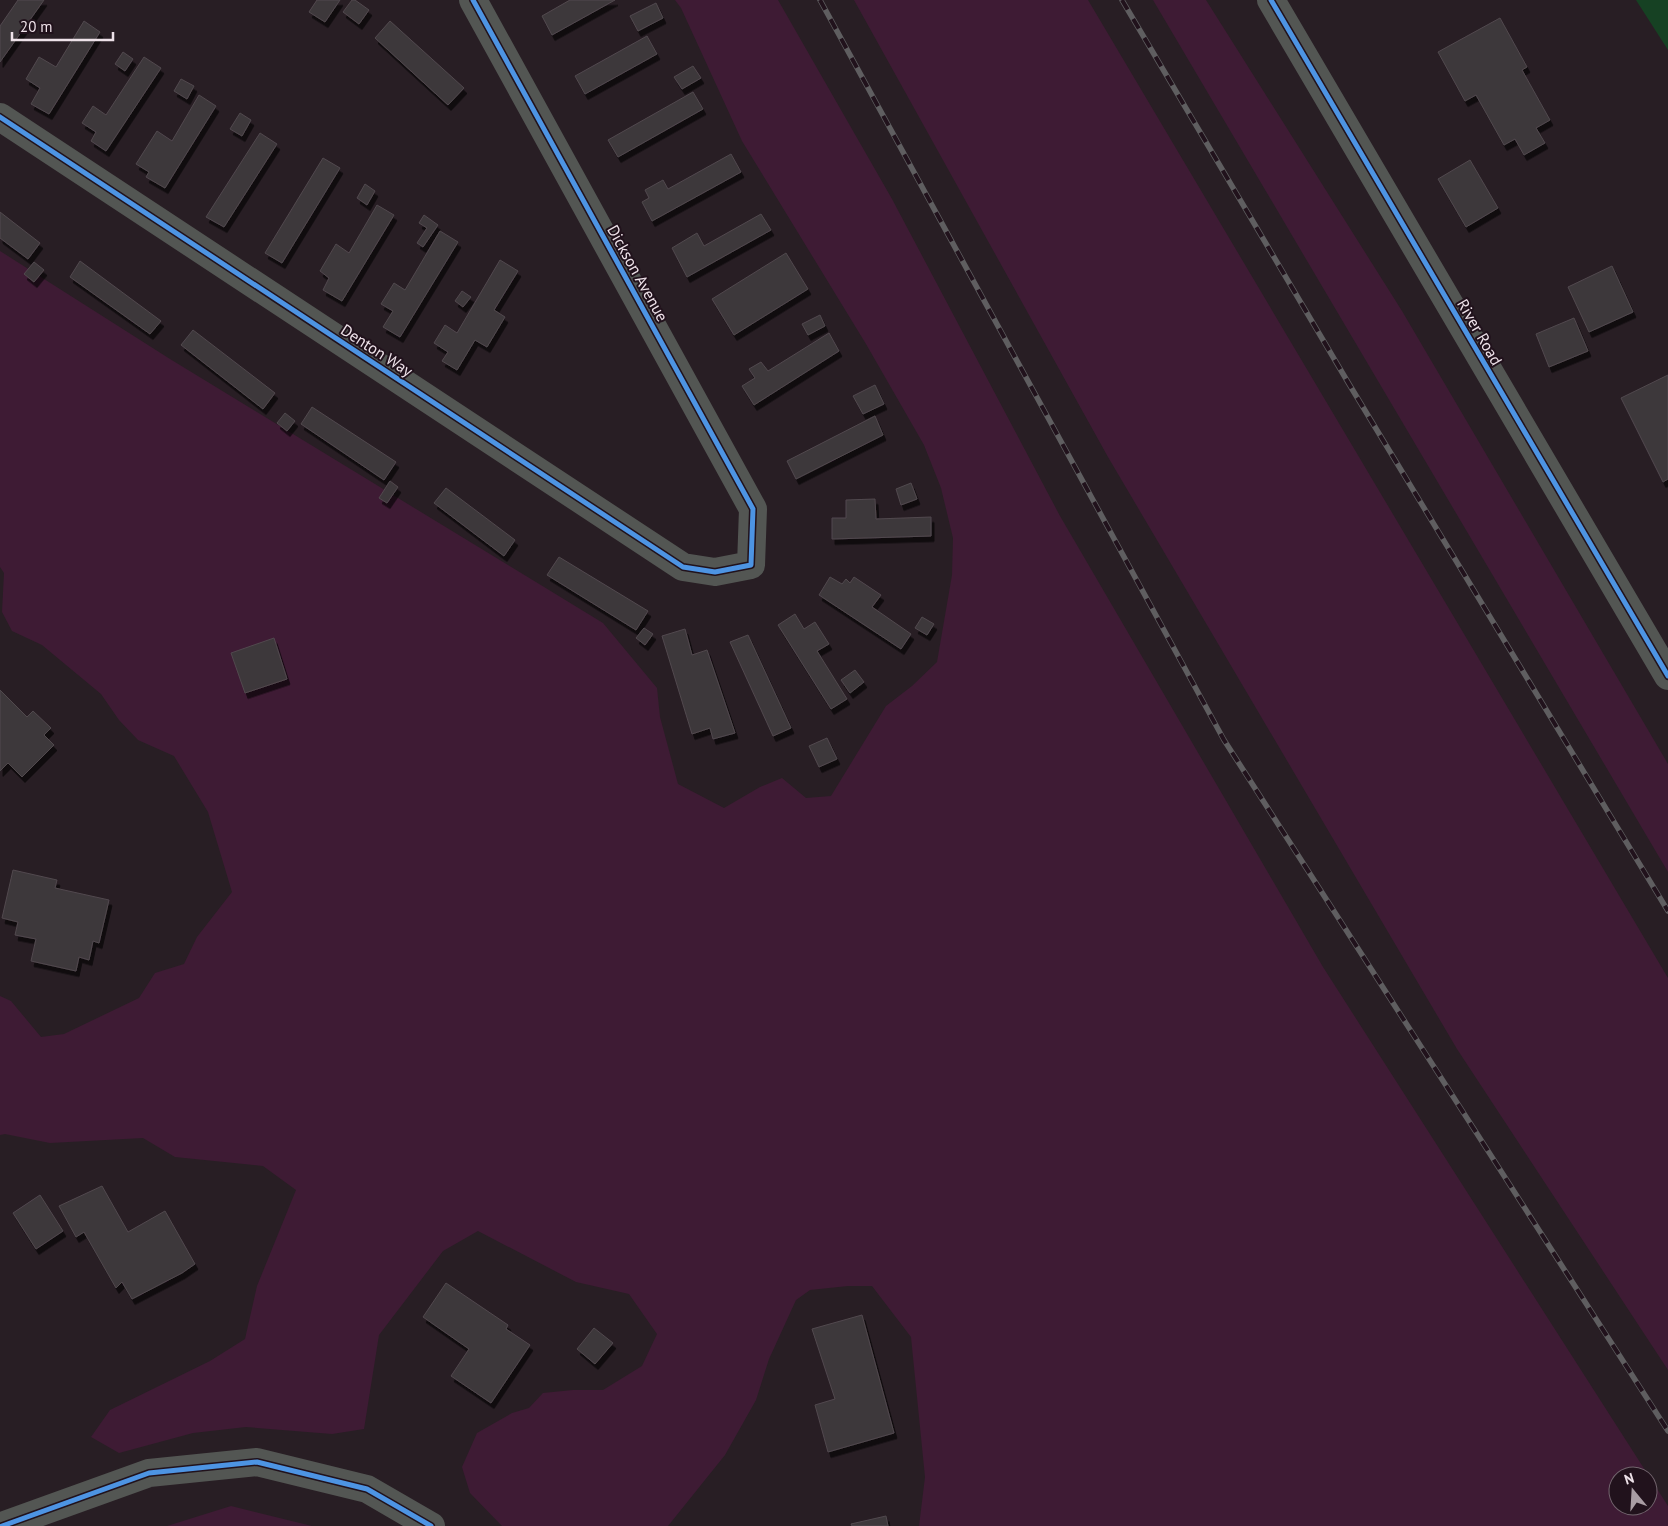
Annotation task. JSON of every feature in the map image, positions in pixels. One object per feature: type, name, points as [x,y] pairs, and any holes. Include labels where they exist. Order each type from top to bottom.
[{"type":"street","name":"Dickson Avenue","points":[[473,0],[753,509],[751,565]]},
{"type":"street","name":"River Road","points":[[1271,0],[1668,676]]},
{"type":"street","name":"Denton Way","points":[[0,117],[683,567],[715,572],[751,565]]},
{"type":"street","points":[[2,1526],[149,1473],[257,1462],[367,1489],[431,1526]]},
{"type":"shaded area","points":[[675,0],[778,0],[892,199],[1060,516],[1323,967],[1642,1466],[1608,1466],[1608,1516],[1658,1516],[1658,1490],[1668,1506],[1668,1526],[919,1526],[925,1477],[911,1337],[872,1286],[848,1286],[810,1290],[796,1300],[769,1359],[756,1400],[725,1455],[668,1526],[502,1526],[470,1493],[462,1467],[477,1433],[512,1413],[529,1408],[543,1393],[603,1390],[642,1366],[657,1334],[629,1294],[576,1282],[478,1231],[443,1251],[379,1335],[364,1429],[332,1434],[246,1427],[193,1433],[119,1453],[91,1437],[110,1410],[210,1361],[245,1339],[257,1286],[296,1190],[263,1166],[175,1157],[143,1138],[50,1143],[5,1134],[0,1135],[0,996],[11,1001],[41,1037],[64,1034],[139,998],[155,973],[184,964],[197,937],[232,892],[208,812],[174,756],[138,740],[119,720],[101,694],[42,645],[12,631],[2,612],[4,573],[0,567],[0,251],[170,359],[603,623],[657,688],[660,717],[678,784],[724,808],[760,787],[782,778],[806,798],[831,796],[886,706],[912,686],[937,662],[952,575],[953,538],[941,488],[924,445],[866,344],[742,141],[681,8]]},
{"type":"shaded area","points":[[854,0],[1088,0],[1668,978],[1668,1370],[1457,1049],[1108,457]]},
{"type":"shaded area","points":[[1153,0],[1206,0],[1402,311],[1668,764],[1668,872]]},
{"type":"shaded area","points":[[1636,0],[1668,0],[1668,50]]},
{"type":"shaded area","points":[[231,1506],[312,1526],[167,1526]]},
{"type":"building","points":[[18,0],[44,0],[0,62],[0,26]]},
{"type":"building","points":[[317,0],[340,0],[325,22],[309,12]]},
{"type":"building","points":[[352,0],[355,0],[369,10],[359,24],[343,12]]},
{"type":"building","points":[[570,0],[615,0],[552,35],[542,16]]},
{"type":"building","points":[[656,3],[663,18],[638,31],[630,16]]},
{"type":"building","points":[[1500,18],[1527,67],[1522,70],[1550,120],[1536,128],[1545,143],[1524,155],[1515,139],[1504,145],[1476,95],[1465,101],[1438,52]]},
{"type":"building","points":[[84,21],[100,32],[49,114],[31,104],[40,88],[26,79],[39,57],[56,67]]},
{"type":"building","points":[[390,21],[464,88],[448,105],[375,38]]},
{"type":"building","points":[[647,36],[657,54],[585,94],[575,76]]},
{"type":"building","points":[[123,52],[133,59],[125,71],[115,64]]},
{"type":"building","points":[[144,57],[161,68],[106,151],[91,141],[96,132],[82,123],[93,106],[106,115]]},
{"type":"building","points":[[693,66],[701,78],[682,89],[674,77]]},
{"type":"building","points":[[181,79],[194,86],[187,99],[174,91]]},
{"type":"building","points":[[693,92],[703,109],[618,157],[608,140]]},
{"type":"building","points":[[199,95],[216,106],[165,188],[146,177],[149,172],[136,164],[157,131],[172,141]]},
{"type":"building","points":[[240,113],[251,120],[242,136],[230,129]]},
{"type":"building","points":[[260,133],[277,144],[224,227],[206,217]]},
{"type":"building","points":[[731,154],[741,172],[652,221],[642,202],[649,198],[645,190],[663,180],[668,189]]},
{"type":"building","points":[[323,158],[340,168],[282,263],[265,253]]},
{"type":"building","points":[[1470,160],[1498,208],[1466,227],[1438,179]]},
{"type":"building","points":[[365,184],[375,191],[367,205],[357,198]]},
{"type":"building","points":[[377,205],[394,215],[342,301],[323,290],[329,278],[320,271],[336,244],[349,253]]},
{"type":"building","points":[[0,212],[40,243],[28,259],[0,238]]},
{"type":"building","points":[[761,214],[771,230],[687,277],[672,248],[697,233],[704,246]]},
{"type":"building","points":[[424,215],[438,225],[423,247],[417,243],[427,228],[419,223]]},
{"type":"building","points":[[440,231],[458,242],[400,337],[383,327],[393,311],[381,304],[394,283],[405,290]]},
{"type":"building","points":[[786,253],[808,289],[734,335],[712,299]]},
{"type":"building","points":[[500,260],[518,271],[494,310],[505,317],[487,347],[475,340],[457,370],[442,361],[448,352],[434,343],[445,325],[457,333]]},
{"type":"building","points":[[80,261],[161,321],[150,334],[70,277]]},
{"type":"building","points":[[34,262],[44,270],[34,282],[24,274]]},
{"type":"building","points":[[1612,266],[1633,312],[1589,332],[1568,287]]},
{"type":"building","points":[[462,291],[471,297],[463,307],[455,301]]},
{"type":"building","points":[[820,315],[825,326],[808,335],[802,324]]},
{"type":"building","points":[[1574,318],[1588,351],[1549,367],[1536,334]]},
{"type":"building","points":[[193,330],[275,393],[263,409],[181,345]]},
{"type":"building","points":[[829,333],[839,351],[754,405],[742,386],[755,378],[749,369],[761,362],[768,371]]},
{"type":"building","points":[[1668,375],[1668,479],[1663,482],[1621,398]]},
{"type":"building","points":[[875,385],[884,404],[863,414],[853,396]]},
{"type":"building","points":[[312,407],[396,462],[384,480],[301,424]]},
{"type":"building","points":[[285,413],[295,421],[287,431],[277,423]]},
{"type":"building","points":[[875,416],[883,435],[796,479],[787,461]]},
{"type":"building","points":[[390,481],[398,487],[387,503],[379,498]]},
{"type":"building","points":[[911,483],[917,499],[901,505],[896,489]]},
{"type":"building","points":[[446,488],[515,540],[504,556],[434,503]]},
{"type":"building","points":[[875,499],[876,519],[931,517],[931,536],[832,539],[832,518],[846,518],[846,500]]},
{"type":"building","points":[[559,557],[648,611],[636,630],[547,575]]},
{"type":"building","points":[[830,577],[842,584],[846,579],[850,583],[854,577],[881,595],[872,607],[911,634],[901,649],[819,595]]},
{"type":"building","points":[[795,614],[804,629],[815,622],[829,644],[817,651],[847,699],[831,709],[778,625]]},
{"type":"building","points":[[922,617],[934,624],[927,635],[915,628]]},
{"type":"building","points":[[644,628],[653,634],[645,645],[636,638]]},
{"type":"building","points":[[685,629],[692,655],[707,650],[735,733],[713,739],[710,728],[692,734],[662,636]]},
{"type":"building","points":[[748,635],[791,728],[773,736],[730,642]]},
{"type":"building","points":[[274,638],[287,679],[245,693],[231,653]]},
{"type":"building","points":[[855,670],[864,682],[850,693],[841,680]]},
{"type":"building","points":[[0,690],[27,717],[33,711],[51,728],[44,735],[54,745],[22,777],[8,763],[0,771]]},
{"type":"building","points":[[827,738],[837,759],[819,767],[809,746]]},
{"type":"building","points":[[13,870],[57,880],[55,888],[109,900],[99,943],[93,941],[89,960],[79,957],[76,971],[31,961],[36,939],[15,935],[18,922],[2,918]]},
{"type":"building","points":[[102,1186],[128,1232],[165,1211],[195,1264],[182,1273],[132,1299],[122,1282],[116,1288],[84,1232],[76,1237],[59,1206]]},
{"type":"building","points":[[40,1195],[63,1231],[36,1249],[13,1213]]},
{"type":"building","points":[[446,1283],[508,1325],[506,1329],[530,1345],[491,1403],[451,1376],[469,1349],[423,1317]]},
{"type":"building","points":[[862,1315],[894,1433],[828,1452],[815,1405],[835,1399],[812,1329]]},
{"type":"building","points":[[594,1328],[613,1343],[595,1364],[577,1349]]},
{"type":"building","points":[[886,1516],[888,1526],[852,1526],[851,1524]]},
{"type":"railway","points":[[820,0],[1224,740],[1668,1431]]},
{"type":"railway","points":[[1122,0],[1349,384],[1668,911]]},
{"type":"cycle path","points":[[0,117],[683,567],[715,572],[751,565],[753,509],[473,0]]},
{"type":"cycle path","points":[[1271,0],[1668,676]]},
{"type":"cycle path","points":[[2,1526],[149,1473],[257,1462],[367,1489],[431,1526]]}]
